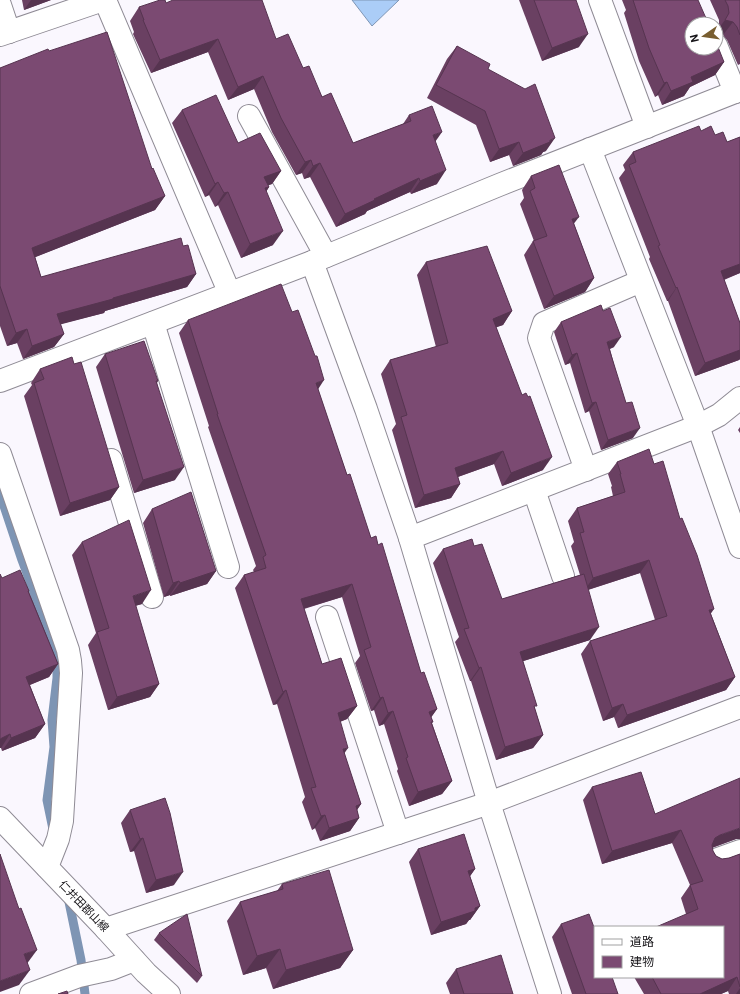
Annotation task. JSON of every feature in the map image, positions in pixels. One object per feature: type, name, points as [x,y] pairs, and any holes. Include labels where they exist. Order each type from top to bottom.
[{"type":"street","points":[[0,5],[5,34],[104,0],[230,294]]},
{"type":"street","points":[[600,0],[647,126]]},
{"type":"street","points":[[0,381],[230,294],[499,185],[738,91],[721,56]]},
{"type":"street","points":[[249,116],[319,259],[366,409],[410,538],[489,803],[550,994]]},
{"type":"street","points":[[590,149],[698,426],[740,547]]},
{"type":"street","points":[[586,470],[539,338],[544,323],[641,281]]},
{"type":"street","points":[[153,323],[228,567]]},
{"type":"street","points":[[78,351],[85,374]]},
{"type":"street","points":[[410,538],[698,426],[719,415],[740,398]]},
{"type":"street","points":[[105,440],[152,597]]},
{"type":"street","points":[[0,454],[68,650],[70,661],[71,673],[62,821],[58,839],[47,867]]},
{"type":"street","points":[[534,490],[563,576]]},
{"type":"street","points":[[327,617],[398,833]]},
{"type":"street","points":[[106,930],[489,803],[740,707]]},
{"type":"street","name":"仁井田郡山線","points":[[0,818],[146,973],[169,994]]},
{"type":"street","points":[[715,860],[740,851]]},
{"type":"street","points":[[31,994],[79,976],[111,969],[134,960]]},
{"type":"water","points":[[352,0],[399,0],[372,26]]},
{"type":"building","points":[[160,0],[165,0],[166,3],[173,0],[262,0],[276,39],[288,34],[303,68],[309,66],[322,97],[331,93],[353,143],[411,121],[409,115],[432,106],[442,132],[433,135],[446,170],[420,181],[419,178],[345,214],[320,163],[313,166],[311,160],[305,162],[281,118],[263,76],[238,87],[218,39],[160,60],[139,7]]},
{"type":"building","points":[[534,0],[576,0],[588,34],[552,48]]},
{"type":"building","points":[[633,0],[698,0],[705,16],[684,16],[684,56],[722,56],[724,62],[691,77],[693,82],[671,91],[667,82],[664,83],[649,48]]},
{"type":"building","points":[[725,0],[740,0],[740,35],[733,22],[725,20],[729,13]]},
{"type":"building","points":[[107,32],[152,169],[153,168],[165,196],[32,248],[41,277],[181,238],[183,246],[188,245],[196,274],[57,314],[64,334],[32,346],[27,329],[16,333],[0,286],[0,68],[48,49],[49,51]]},
{"type":"building","points":[[457,46],[490,64],[488,69],[525,89],[535,84],[555,138],[550,140],[550,142],[523,153],[519,142],[499,149],[485,111],[436,85]]},
{"type":"building","points":[[216,95],[238,143],[260,133],[281,171],[264,177],[269,187],[265,188],[283,231],[250,244],[228,192],[224,193],[218,182],[215,184],[182,110]]},
{"type":"building","points":[[699,126],[701,131],[711,126],[715,135],[723,132],[727,142],[740,137],[740,264],[721,271],[740,323],[740,350],[705,363],[677,287],[676,288],[658,246],[660,245],[629,165],[636,162],[633,152]]},
{"type":"building","points":[[559,165],[579,217],[572,219],[594,278],[554,296],[533,241],[547,236],[530,191],[535,188],[531,176]]},
{"type":"building","points":[[487,246],[512,311],[493,319],[522,395],[526,393],[528,397],[530,396],[552,457],[511,473],[503,451],[455,468],[460,484],[424,495],[401,417],[407,415],[390,360],[448,343],[426,262]]},
{"type":"building","points":[[281,284],[292,312],[298,310],[315,356],[317,356],[324,380],[316,383],[347,475],[350,474],[371,538],[376,536],[378,545],[382,543],[421,673],[424,672],[437,709],[429,712],[433,722],[431,722],[452,781],[418,792],[406,758],[408,757],[393,711],[388,713],[383,697],[380,698],[364,650],[371,647],[352,584],[301,599],[322,664],[341,658],[357,706],[338,713],[348,748],[343,749],[361,804],[356,806],[359,818],[329,828],[325,815],[321,816],[311,788],[316,787],[286,690],[283,692],[244,575],[266,568],[263,557],[266,555],[217,414],[188,320]]},
{"type":"building","points":[[601,305],[603,311],[610,308],[621,337],[607,342],[626,403],[632,402],[640,428],[608,440],[596,402],[592,403],[577,353],[572,355],[561,322]]},
{"type":"building","points":[[144,341],[158,381],[156,381],[184,467],[143,480],[105,354]]},
{"type":"building","points":[[72,357],[74,364],[81,362],[119,487],[70,503],[34,383],[44,379],[40,369]]},
{"type":"building","points":[[649,449],[654,464],[663,461],[680,519],[682,518],[697,555],[714,609],[709,610],[735,677],[627,715],[623,704],[612,708],[590,641],[667,616],[649,560],[593,578],[580,533],[584,532],[577,508],[625,492],[617,462]]},
{"type":"building","points":[[191,492],[216,571],[180,583],[179,581],[173,583],[152,509]]},
{"type":"building","points":[[129,520],[151,590],[133,596],[159,684],[117,697],[97,632],[109,628],[82,542]]},
{"type":"building","points":[[472,539],[474,546],[482,544],[502,599],[584,574],[599,627],[520,652],[537,706],[534,706],[543,735],[505,747],[481,667],[479,668],[464,629],[469,628],[443,549]]},
{"type":"building","points":[[20,570],[58,664],[26,677],[45,724],[11,738],[10,734],[0,739],[0,574],[2,578]]},
{"type":"building","points":[[641,772],[655,814],[740,778],[740,828],[715,838],[712,845],[716,856],[722,859],[740,854],[740,987],[737,977],[700,994],[661,994],[653,978],[724,978],[724,926],[658,926],[698,909],[690,885],[703,881],[681,830],[612,851],[592,787]]},
{"type":"building","points":[[165,798],[170,813],[183,872],[156,880],[143,838],[140,839],[130,810]]},
{"type":"building","points":[[464,834],[475,869],[468,871],[480,906],[475,908],[475,911],[441,922],[418,849]]},
{"type":"building","points":[[0,854],[19,909],[21,908],[37,950],[24,954],[30,970],[0,981]]},
{"type":"building","points":[[329,870],[353,950],[286,970],[280,949],[257,956],[240,902],[283,889],[282,884]]},
{"type":"building","points":[[187,914],[202,976],[159,933]]},
{"type":"building","points":[[589,914],[594,927],[594,978],[612,978],[618,994],[586,994],[561,924]]},
{"type":"building","points":[[501,955],[513,994],[464,994],[456,969]]},
{"type":"building","points":[[67,991],[68,994],[58,994]]},
{"type":"waterway","points":[[0,494],[22,560],[57,655],[57,678],[52,720],[54,747],[47,800],[53,829]]},
{"type":"waterway","points":[[68,897],[81,960],[85,994]]}]
